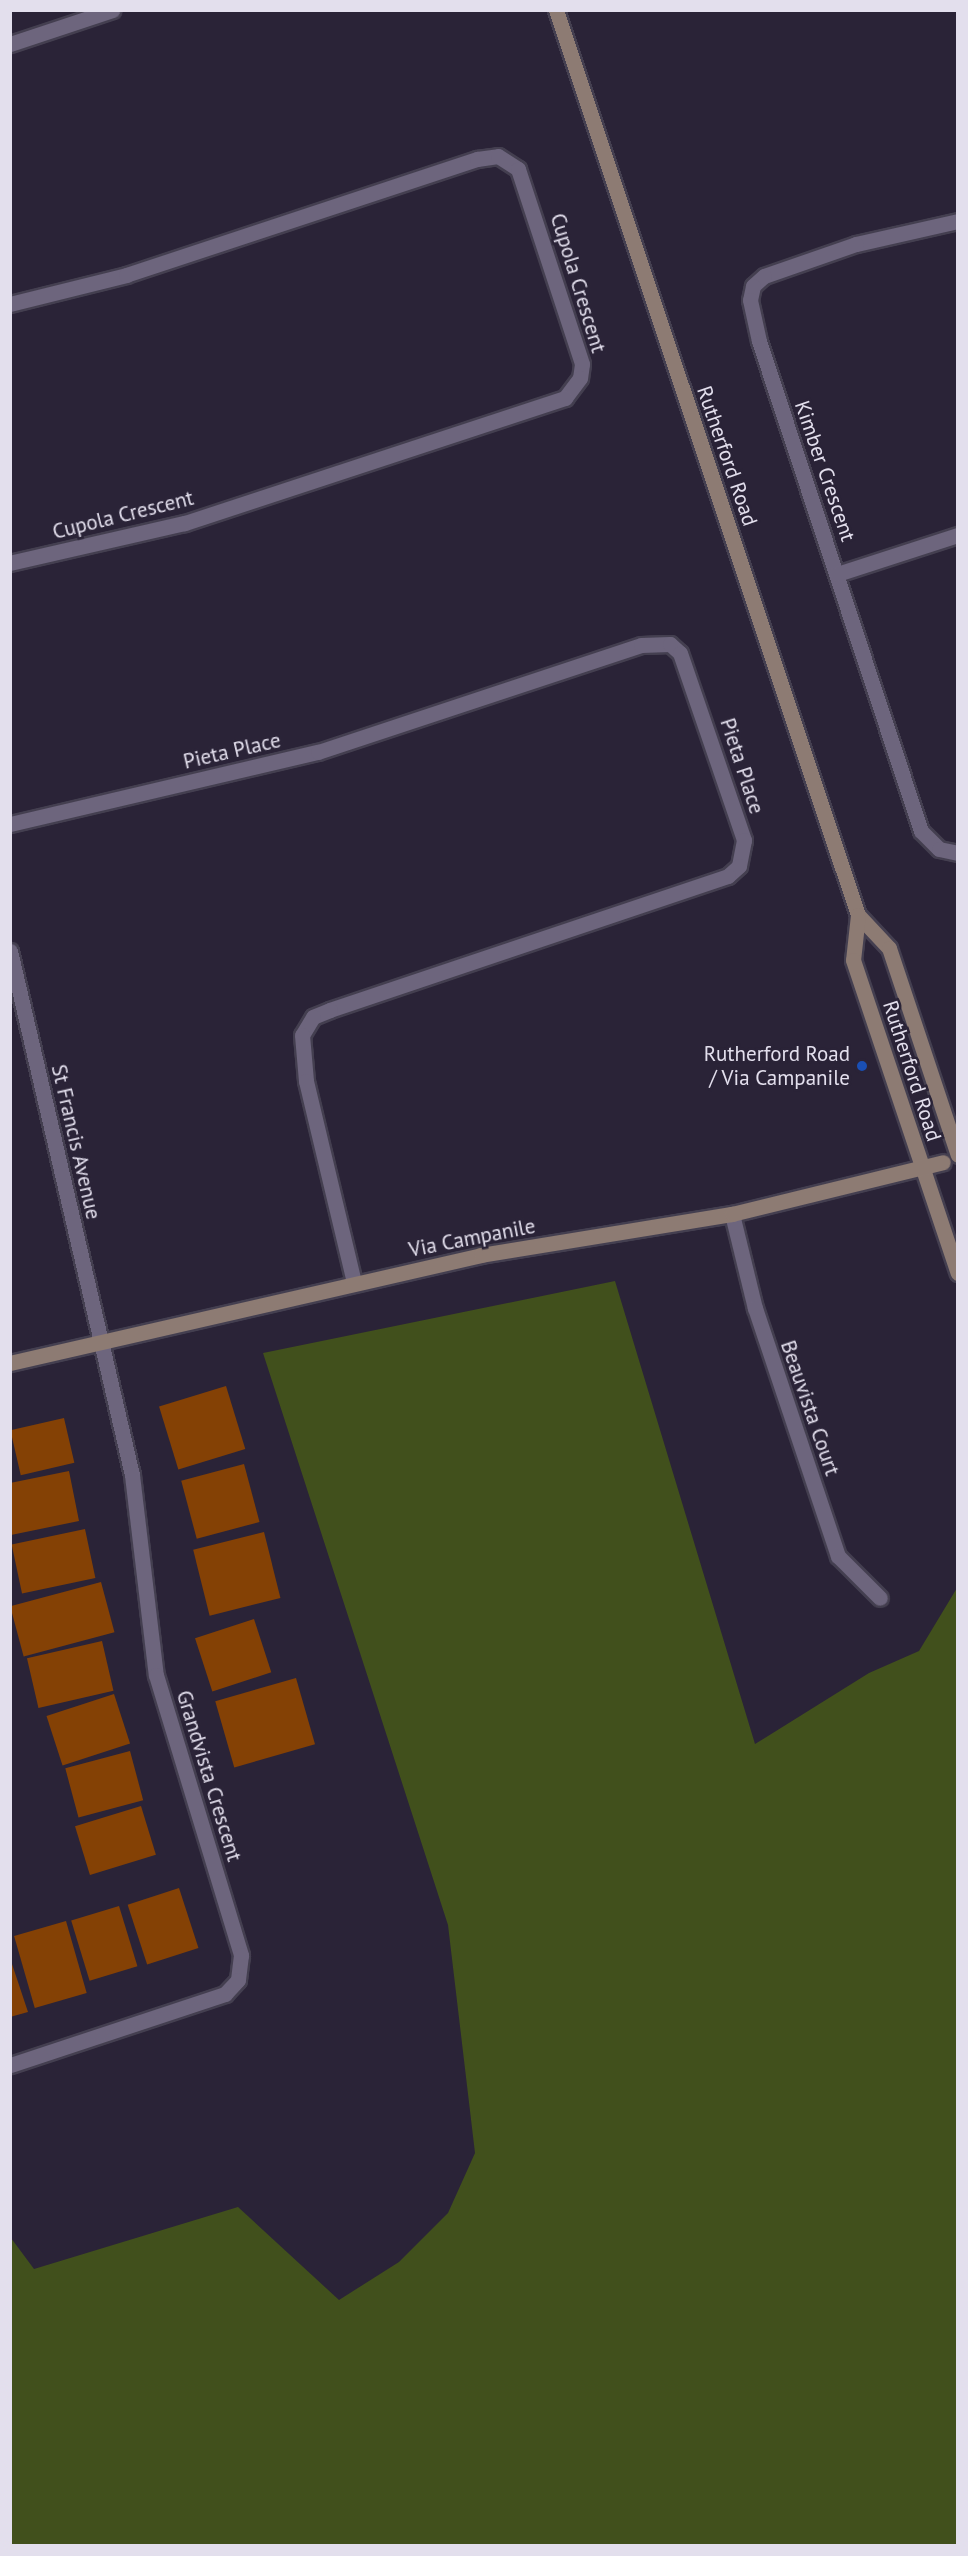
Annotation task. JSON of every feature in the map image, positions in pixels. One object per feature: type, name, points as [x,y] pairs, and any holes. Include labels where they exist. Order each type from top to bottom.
[{"type":"main road","name":"Rutherford Road","points":[[556,10],[858,915],[889,948],[953,1158]]},
{"type":"main road","name":"Rutherford Road","points":[[858,915],[853,960],[957,1273]]},
{"type":"main road","name":"Via Campanile","points":[[10,1363],[354,1283],[527,1247],[732,1214],[953,1158]]},
{"type":"street","points":[[10,44],[112,10]]},
{"type":"street","name":"Cupola Crescent","points":[[10,304],[126,275],[477,159],[498,156],[513,163],[522,178],[582,364],[580,378],[565,398],[184,523],[10,563]]},
{"type":"street","name":"Kimber Crescent","points":[[957,221],[856,244],[764,276],[753,286],[750,300],[759,341],[921,831],[939,849],[957,853]]},
{"type":"street","points":[[837,574],[957,535]]},
{"type":"street","name":"Pieta Place","points":[[10,824],[318,752],[641,645],[670,644],[680,652],[744,840],[738,866],[728,876],[330,1010],[313,1017],[302,1035],[306,1081],[354,1283]]},
{"type":"street","name":"St Francis Avenue","points":[[10,951],[101,1342]]},
{"type":"street","name":"Beauvista Court","points":[[732,1214],[755,1308],[838,1556],[880,1599]]},
{"type":"street","name":"Grandvista Crescent","points":[[10,2065],[225,1994],[238,1980],[242,1955],[156,1675],[132,1475],[101,1342]]},
{"type":"green space","points":[[615,1281],[755,1744],[869,1673],[919,1651],[957,1588],[957,2545],[11,2545],[11,2238],[34,2269],[238,2207],[339,2300],[399,2262],[448,2213],[475,2153],[448,1925],[263,1353]]},
{"type":"building","points":[[226,1386],[245,1449],[178,1470],[159,1406]]},
{"type":"building","points":[[64,1418],[74,1463],[21,1475],[10,1430]]},
{"type":"building","points":[[244,1464],[260,1522],[197,1539],[181,1481]]},
{"type":"building","points":[[69,1471],[79,1521],[11,1535],[10,1483]]},
{"type":"building","points":[[85,1529],[95,1578],[22,1594],[12,1545]]},
{"type":"building","points":[[264,1532],[280,1598],[210,1616],[193,1550]]},
{"type":"building","points":[[101,1582],[114,1632],[24,1657],[10,1606]]},
{"type":"building","points":[[254,1619],[271,1672],[212,1691],[195,1638]]},
{"type":"building","points":[[102,1641],[113,1691],[38,1708],[27,1658]]},
{"type":"building","points":[[296,1678],[315,1744],[234,1767],[215,1701]]},
{"type":"building","points":[[114,1694],[130,1743],[63,1765],[46,1716]]},
{"type":"building","points":[[130,1751],[143,1800],[78,1818],[65,1768]]},
{"type":"building","points":[[141,1806],[156,1855],[90,1875],[75,1826]]},
{"type":"building","points":[[179,1888],[198,1948],[147,1965],[128,1905]]},
{"type":"building","points":[[119,1906],[137,1966],[90,1981],[71,1921]]},
{"type":"building","points":[[66,1921],[87,1993],[35,2008],[14,1936]]},
{"type":"building","points":[[10,1958],[28,2012],[10,2017]]},
{"type":"place","name":"Rutherford Road / Via Campanile","points":[[862,1066]]}]
